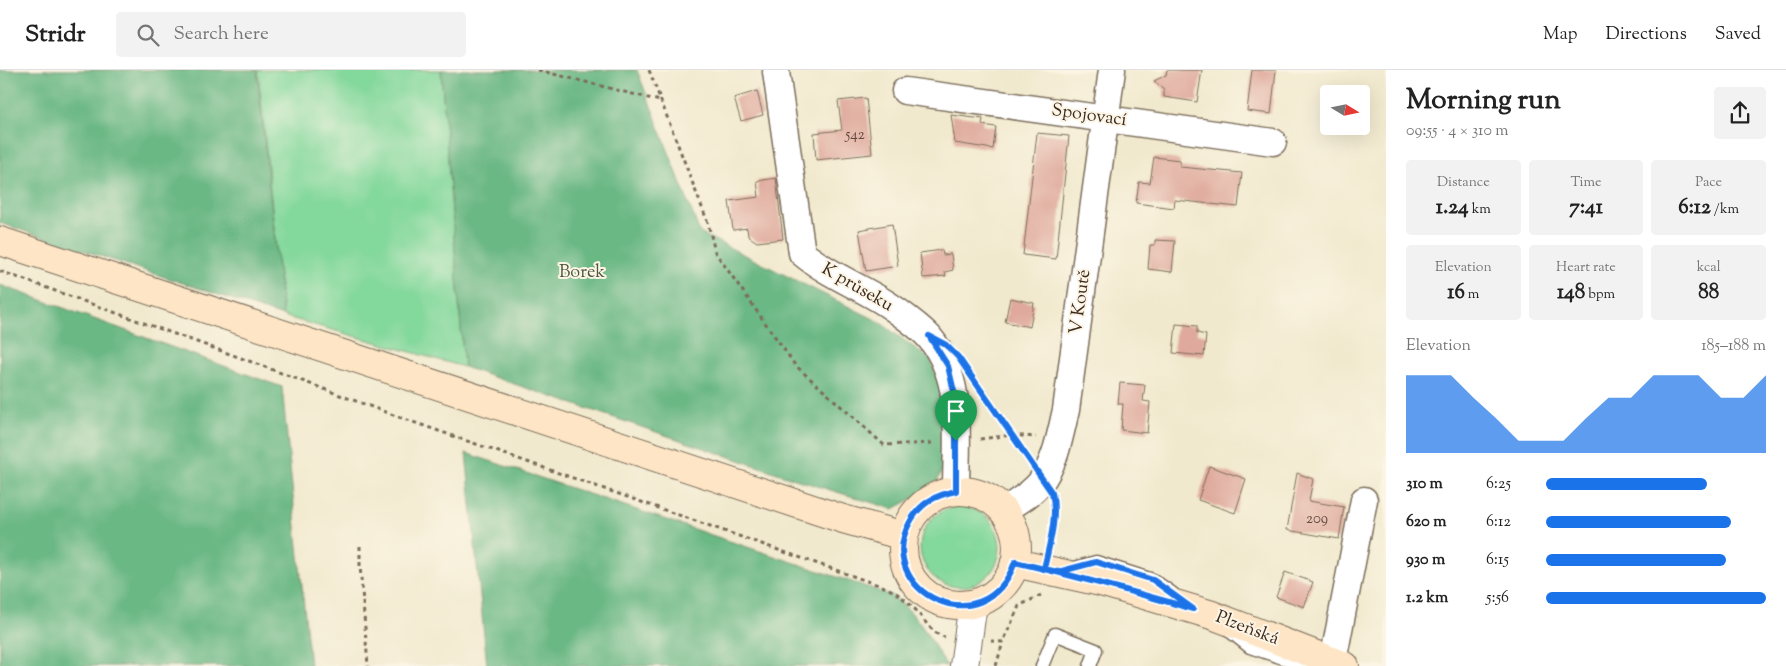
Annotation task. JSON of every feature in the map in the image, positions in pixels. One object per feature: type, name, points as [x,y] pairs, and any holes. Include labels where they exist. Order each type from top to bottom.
[{"type":"main road","points":[[0,241],[842,519],[904,536]]},
{"type":"main road","points":[[956,491],[982,495],[994,502],[1003,511],[1014,530],[1017,540],[1015,562],[1011,574],[1004,585],[990,597],[973,604],[961,606],[936,600],[925,594],[908,574],[904,562],[903,549],[904,536],[914,514],[922,505],[943,493],[956,491]]},
{"type":"main road","name":"Plzeňská","points":[[1015,562],[1047,583],[1101,582],[1200,611],[1339,664]]},
{"type":"street","name":"V Koutě","points":[[1003,511],[1022,498],[1042,479],[1053,461],[1066,410],[1112,70]]},
{"type":"street","name":"K průseku","points":[[776,72],[802,253],[815,264],[888,305],[929,336],[948,366],[956,400],[956,491]]},
{"type":"street","name":"Spojovací","points":[[905,91],[1273,142]]},
{"type":"street","name":"Plzeňská","points":[[1339,664],[1364,500]]},
{"type":"street","points":[[964,666],[973,604]]},
{"type":"lane","points":[[1042,666],[1055,634],[1096,650],[1090,666]]},
{"type":"path","points":[[538,70],[661,101]]},
{"type":"path","points":[[649,70],[708,223],[715,252],[794,364],[884,445],[956,441]]},
{"type":"path","points":[[0,271],[396,416],[887,588],[900,595],[935,633],[944,637],[1003,642]]},
{"type":"path","points":[[977,384],[1052,493],[1054,502],[1047,583],[1019,606],[1003,642],[996,666]]},
{"type":"path","points":[[360,546],[368,666]]},
{"type":"green space","points":[[0,70],[257,70],[283,316],[0,223]]},
{"type":"green space","points":[[258,70],[441,70],[464,367],[283,316]]},
{"type":"green space","name":"Borek","points":[[441,70],[637,70],[700,233],[878,321],[931,360],[941,391],[945,465],[937,481],[914,498],[893,509],[801,481],[464,367]]},
{"type":"green space","points":[[0,285],[282,387],[310,666],[0,666]]},
{"type":"green space","points":[[466,453],[891,595],[909,610],[947,666],[487,666]]},
{"type":"green space","points":[[960,507],[975,510],[988,519],[997,532],[1000,547],[997,562],[988,575],[975,584],[960,587],[945,584],[932,575],[923,562],[920,547],[923,532],[932,519],[945,510]]},
{"type":"building","points":[[1167,70],[1202,70],[1197,102],[1164,97],[1164,89],[1154,81],[1166,75]]},
{"type":"building","points":[[1252,70],[1276,70],[1271,114],[1247,111]]},
{"type":"building","points":[[757,91],[763,115],[741,121],[734,98]]},
{"type":"building","points":[[866,98],[872,154],[816,160],[814,133],[842,130],[838,101]]},
{"type":"building","points":[[951,115],[983,119],[982,125],[996,127],[993,149],[955,143]]},
{"type":"building","points":[[1037,133],[1069,136],[1056,259],[1023,255]]},
{"type":"building","points":[[1154,157],[1180,160],[1180,167],[1242,173],[1238,207],[1175,200],[1174,208],[1136,203],[1139,182],[1150,183]]},
{"type":"building","points":[[776,178],[783,239],[757,242],[748,236],[747,228],[733,230],[729,201],[759,197],[757,181]]},
{"type":"building","points":[[892,224],[898,266],[866,271],[859,230]]},
{"type":"building","points":[[1155,240],[1175,241],[1172,272],[1148,269],[1150,245],[1155,245]]},
{"type":"building","points":[[942,250],[943,255],[951,254],[953,270],[945,272],[946,276],[923,278],[920,253]]},
{"type":"building","points":[[1010,298],[1034,303],[1030,327],[1005,322]]},
{"type":"building","points":[[1176,324],[1197,326],[1197,333],[1206,335],[1204,356],[1173,353]]},
{"type":"building","points":[[1120,383],[1145,385],[1143,401],[1150,402],[1147,433],[1121,430],[1123,404],[1118,404]]},
{"type":"building","points":[[1209,466],[1246,479],[1235,513],[1198,500]]},
{"type":"building","points":[[1297,473],[1313,479],[1309,501],[1344,507],[1339,539],[1287,530]]},
{"type":"building","points":[[1285,572],[1313,582],[1304,607],[1276,597]]},
{"type":"route","points":[[956,441],[956,400],[948,366],[929,336],[946,345],[958,357],[1052,493],[1054,518],[1044,569],[1058,572],[1096,562],[1153,580],[1193,609],[1101,582],[1044,569],[1015,562],[1011,574],[1004,585],[985,600],[961,606],[936,600],[925,594],[908,574],[904,562],[904,536],[914,514],[922,505],[943,493],[956,491],[956,441]]}]
